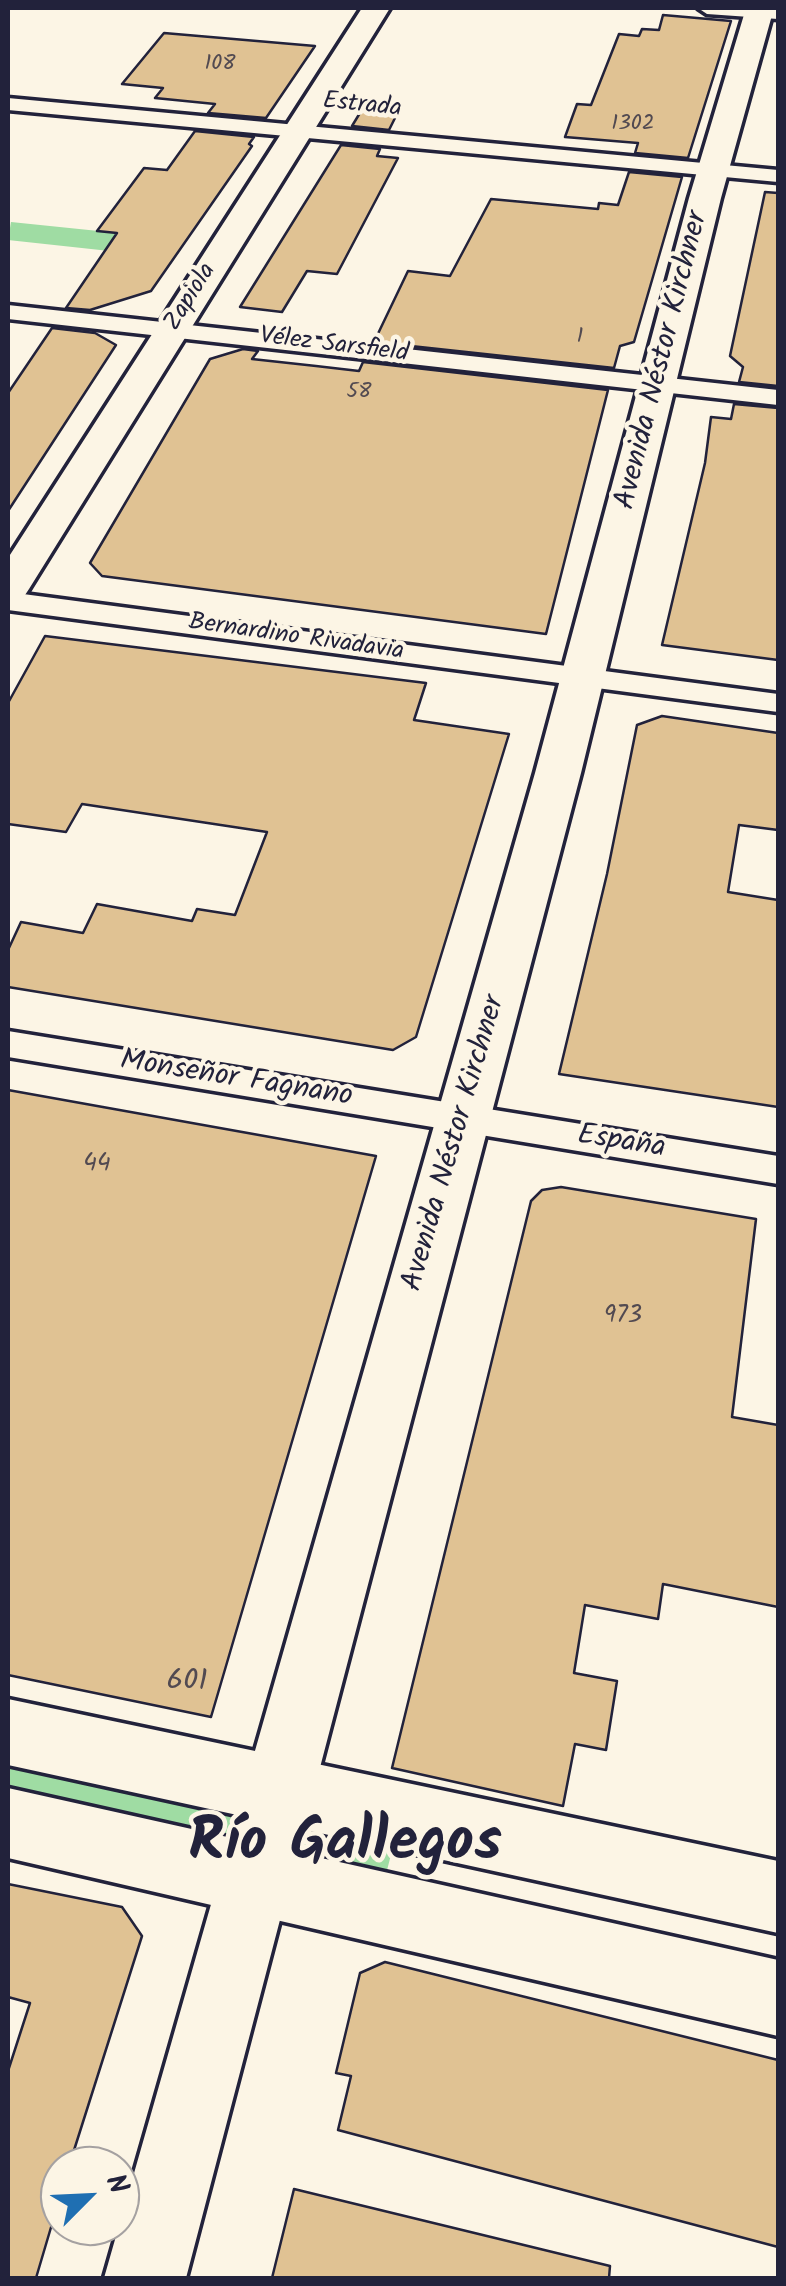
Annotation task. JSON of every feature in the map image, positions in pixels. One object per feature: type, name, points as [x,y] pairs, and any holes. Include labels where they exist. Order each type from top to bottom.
[{"type":"main road","name":"Zapiola","points":[[8,589],[376,8]]},
{"type":"main road","name":"Avenida Néstor Kirchner","points":[[144,2278],[275,1787],[584,677],[712,169],[766,11]]},
{"type":"main road","points":[[8,1732],[778,1896]]},
{"type":"main road","points":[[8,1823],[778,1998]]},
{"type":"street","points":[[707,8],[766,11]]},
{"type":"street","name":"Estrada","points":[[8,104],[778,176]]},
{"type":"street","name":"Vélez Sarsfield","points":[[8,312],[778,398]]},
{"type":"street","name":"Bernardino Rivadavia","points":[[8,600],[778,703]]},
{"type":"street","name":"Monseñor Fagnano","points":[[8,1044],[464,1118]]},
{"type":"street","name":"España","points":[[464,1118],[778,1170]]},
{"type":"green space","points":[[11,222],[186,240],[174,258],[8,240]]},
{"type":"green space","points":[[8,1753],[234,1800],[248,1810],[228,1848],[8,1801]]},
{"type":"green space","points":[[297,1823],[397,1831],[383,1886],[297,1854]]},
{"type":"building","points":[[663,15],[731,21],[688,158],[635,153],[638,143],[565,137],[577,104],[591,105],[619,34],[639,36],[642,29],[659,30]]},
{"type":"building","points":[[164,33],[315,46],[266,118],[208,113],[215,104],[155,98],[163,88],[122,84]]},
{"type":"building","points":[[366,103],[401,106],[389,130],[352,126]]},
{"type":"building","points":[[195,131],[254,137],[249,144],[252,146],[151,291],[90,310],[66,308],[117,233],[97,231],[144,168],[167,170]]},
{"type":"building","points":[[341,145],[380,149],[377,156],[398,158],[337,274],[307,271],[282,312],[240,307]]},
{"type":"building","points":[[629,172],[682,177],[634,342],[620,346],[614,368],[374,342],[408,271],[450,276],[491,199],[598,209],[599,203],[618,205]]},
{"type":"building","points":[[765,192],[778,193],[778,386],[739,382],[743,367],[730,356]]},
{"type":"building","points":[[52,328],[95,333],[116,345],[8,511],[8,393]]},
{"type":"building","points":[[243,349],[258,351],[252,359],[359,371],[363,362],[608,390],[546,634],[102,576],[90,563],[210,359]]},
{"type":"building","points":[[734,404],[778,408],[778,660],[662,645],[705,463],[711,417],[731,419]]},
{"type":"building","points":[[45,636],[426,683],[414,720],[509,734],[416,1037],[393,1050],[8,987],[8,950],[21,922],[83,933],[97,904],[192,921],[197,909],[235,915],[267,832],[82,804],[66,832],[8,824],[8,703]]},
{"type":"building","points":[[662,716],[778,733],[778,830],[739,825],[728,892],[778,900],[778,1107],[559,1074],[607,874],[637,725]]},
{"type":"building","points":[[8,1090],[376,1156],[211,1717],[8,1675]]},
{"type":"building","points":[[561,1187],[756,1219],[732,1417],[778,1425],[778,1607],[663,1584],[658,1619],[585,1605],[574,1673],[617,1681],[606,1750],[575,1744],[563,1806],[392,1768],[531,1201],[542,1190]]},
{"type":"building","points":[[8,1884],[122,1907],[142,1936],[75,2146],[40,2146],[40,2246],[45,2246],[36,2278],[8,2278],[8,2071],[30,2003],[8,1997]]},
{"type":"building","points":[[385,1962],[778,2060],[778,2247],[338,2130],[351,2076],[336,2073],[360,1973]]},
{"type":"building","points":[[294,2189],[610,2266],[609,2278],[272,2278]]},
{"type":"district","name":"Río Gallegos","points":[[345,1849]]}]
